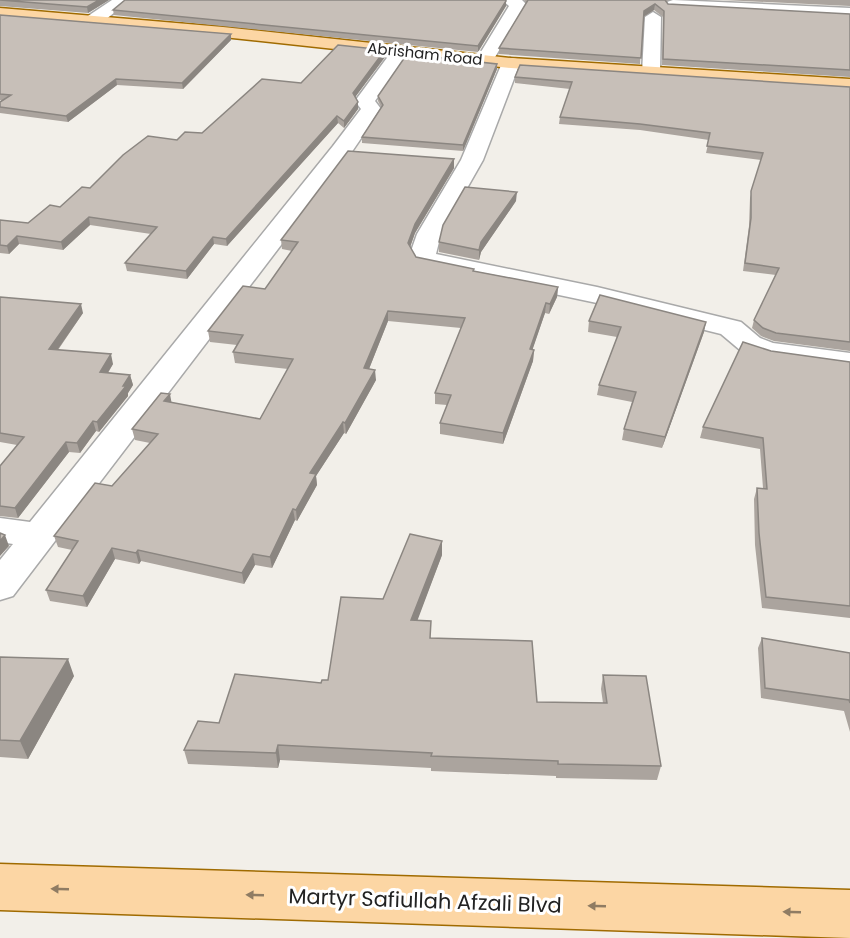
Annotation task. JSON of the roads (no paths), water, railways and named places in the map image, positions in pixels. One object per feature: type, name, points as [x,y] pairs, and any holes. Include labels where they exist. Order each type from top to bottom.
[{"type":"main road","name":"Abrisham Road","points":[[0,13],[94,20],[511,63],[850,86]]},
{"type":"main road","name":"Martyr Safiullah Afzali Blvd","points":[[0,887],[850,914]]},
{"type":"street","points":[[94,20],[122,0]]},
{"type":"street","points":[[485,60],[518,4],[510,0]]},
{"type":"street","points":[[673,5],[850,13]]},
{"type":"street","points":[[651,73],[653,16]]},
{"type":"street","points":[[0,586],[38,536],[352,152],[371,109],[365,101],[370,90],[401,51]]},
{"type":"street","points":[[511,63],[471,160],[429,234],[423,254],[426,260],[597,295],[731,328],[750,344],[768,351],[850,362]]},
{"type":"street","points":[[448,159],[471,160]]},
{"type":"street","points":[[0,530],[38,536]]}]
